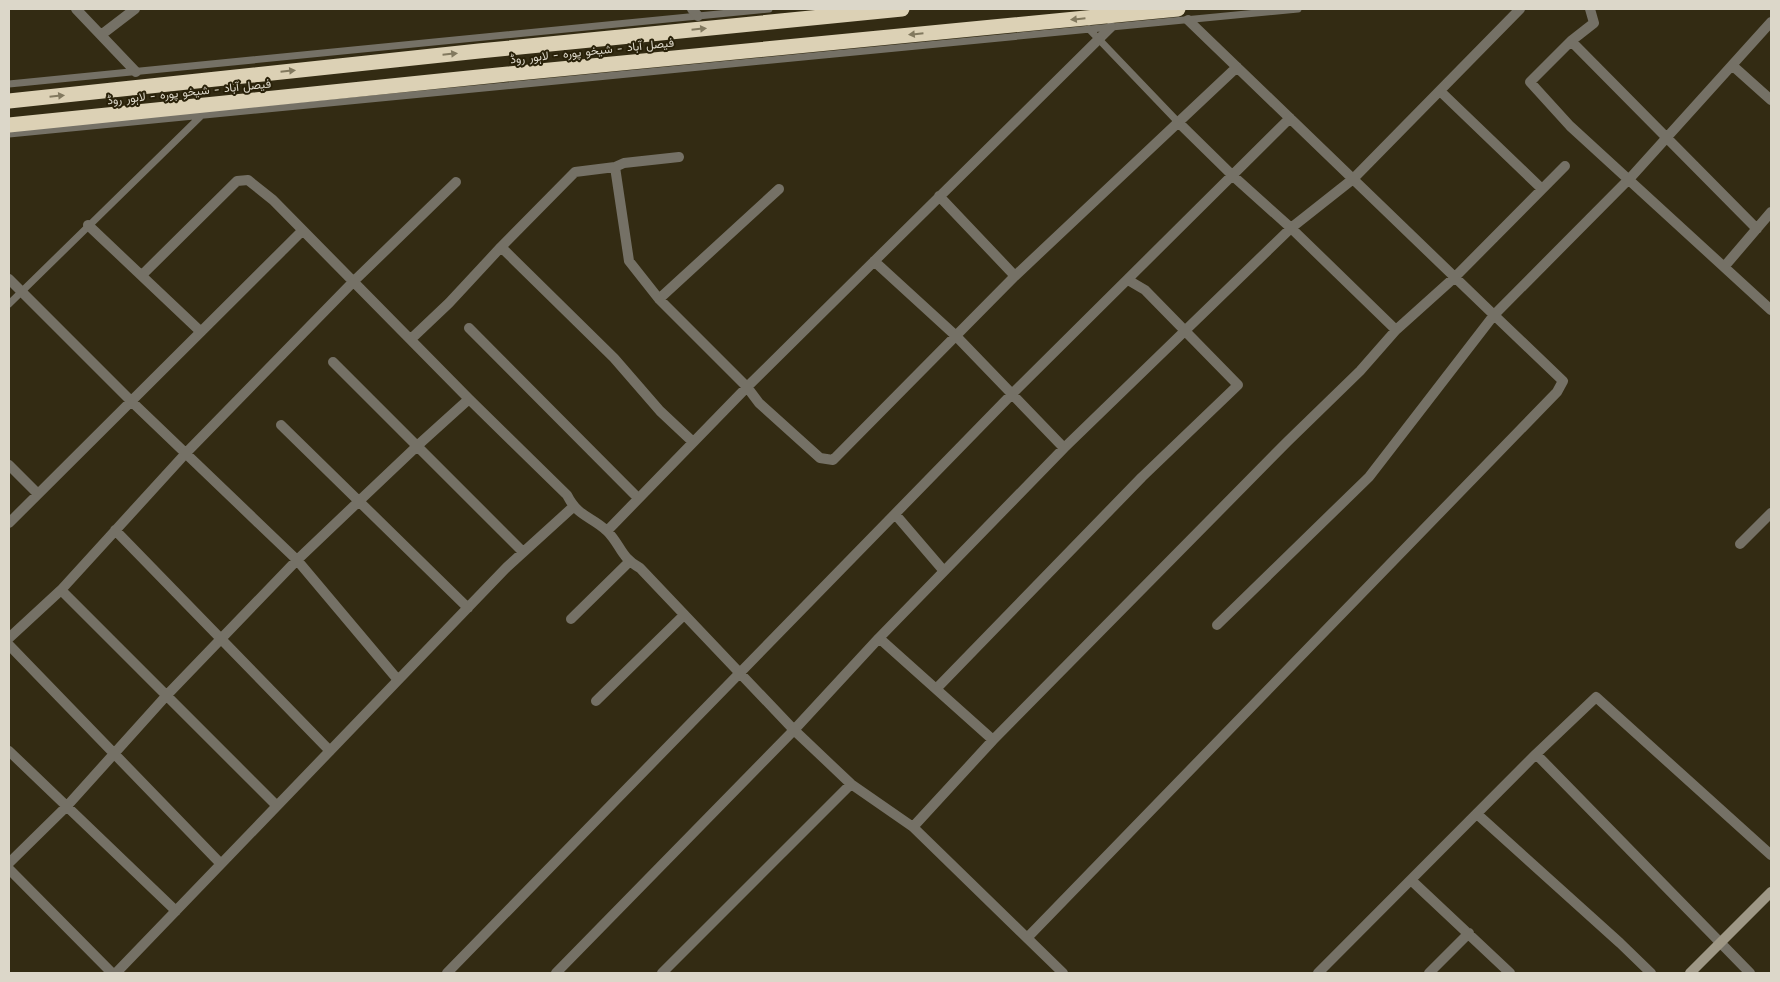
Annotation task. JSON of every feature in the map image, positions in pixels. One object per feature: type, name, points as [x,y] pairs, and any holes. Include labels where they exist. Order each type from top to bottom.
[{"type":"highway","name":"فیصل آباد - شیخو پورہ - لاہور روڈ","points":[[9,101],[479,51],[902,9]]},
{"type":"highway","name":"فیصل آباد - شیخو پورہ - لاہور روڈ","points":[[9,125],[508,74],[1183,14]]},
{"type":"street","points":[[76,9],[136,72]]},
{"type":"street","points":[[101,35],[135,9]]},
{"type":"street","points":[[556,973],[794,730],[944,570],[1064,448],[1292,228],[1354,179],[1520,9]]},
{"type":"street","points":[[1590,9],[1594,23],[1572,41],[1530,82],[1570,126],[1771,310]]},
{"type":"street","points":[[1027,938],[1557,392],[1563,381],[1183,14]]},
{"type":"street","points":[[1217,625],[1369,477],[1494,314],[1628,180],[1771,22]]},
{"type":"street","points":[[607,531],[747,386],[1111,27]]},
{"type":"street","points":[[1572,41],[1757,229]]},
{"type":"street","points":[[1733,66],[1771,100]]},
{"type":"street","points":[[614,167],[629,260],[659,299],[747,386],[759,403],[820,458],[833,460],[1015,276],[1237,67]]},
{"type":"street","points":[[1440,91],[1542,189]]},
{"type":"street","points":[[447,973],[1012,394],[1290,118]]},
{"type":"street","points":[[1178,122],[1232,175],[1292,228],[1396,330]]},
{"type":"street","points":[[410,339],[449,303],[575,172],[614,167],[624,163],[679,157]]},
{"type":"street","points":[[914,827],[993,740],[1280,449],[1360,371],[1396,330],[1455,277],[1566,166]]},
{"type":"street","points":[[142,275],[237,181],[248,180],[274,200],[302,231],[567,495],[573,507],[607,531],[629,562],[640,568],[794,730],[851,784],[914,827],[1063,973]]},
{"type":"street","points":[[9,638],[61,590],[186,452],[353,282],[456,182]]},
{"type":"street","points":[[659,299],[779,189]]},
{"type":"street","points":[[939,196],[1015,276]]},
{"type":"street","points":[[1724,267],[1771,212]]},
{"type":"street","points":[[88,224],[200,331]]},
{"type":"street","points":[[9,523],[130,400],[302,231]]},
{"type":"street","points":[[501,247],[614,358],[660,411],[694,442]]},
{"type":"street","points":[[874,261],[956,336],[1064,448]]},
{"type":"street","points":[[9,279],[130,400],[297,560],[398,680]]},
{"type":"street","points":[[937,688],[1142,478],[1238,385],[1145,290],[1128,280]]},
{"type":"street","points":[[469,328],[638,498]]},
{"type":"street","points":[[333,362],[523,552]]},
{"type":"street","points":[[9,864],[115,754],[166,696],[297,560],[469,399]]},
{"type":"street","points":[[282,425],[468,608]]},
{"type":"street","points":[[9,465],[38,494]]},
{"type":"street","points":[[116,973],[468,608],[523,552],[573,507]]},
{"type":"street","points":[[1740,544],[1771,513]]},
{"type":"street","points":[[895,514],[944,570]]},
{"type":"street","points":[[115,530],[330,751]]},
{"type":"street","points":[[570,619],[629,562]]},
{"type":"street","points":[[61,590],[277,806]]},
{"type":"street","points":[[596,701],[684,615]]},
{"type":"street","points":[[879,638],[993,740]]},
{"type":"street","points":[[9,645],[221,864]]},
{"type":"street","points":[[1318,973],[1536,754],[1596,697],[1771,855]]},
{"type":"street","points":[[9,751],[176,911]]},
{"type":"street","points":[[1536,754],[1750,973]]},
{"type":"street","points":[[662,973],[851,784]]},
{"type":"street","points":[[1477,814],[1651,973]]},
{"type":"street","points":[[9,869],[112,973]]},
{"type":"street","points":[[1411,880],[1510,973]]},
{"type":"street","points":[[1690,973],[1771,892]]},
{"type":"street","points":[[1429,973],[1469,933]]},
{"type":"lane","points":[[9,84],[695,12],[769,9]]},
{"type":"lane","points":[[9,134],[1111,27],[1183,14],[1298,9]]},
{"type":"lane","points":[[1089,29],[1178,122]]},
{"type":"lane","points":[[9,304],[88,224],[202,115]]}]
